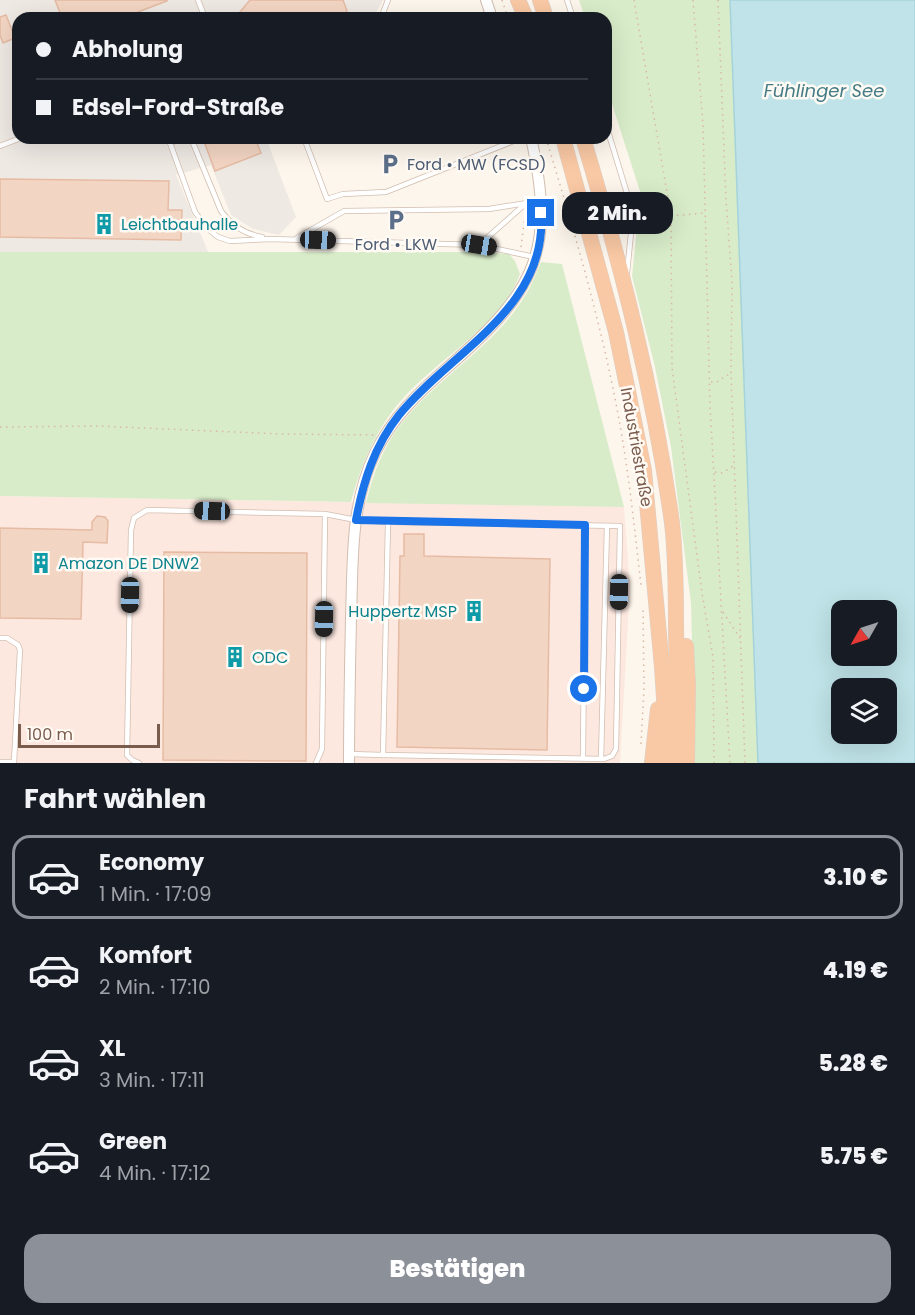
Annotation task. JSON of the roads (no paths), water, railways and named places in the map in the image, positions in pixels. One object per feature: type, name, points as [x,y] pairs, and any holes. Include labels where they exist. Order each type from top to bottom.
[{"type":"highway","name":"Industriestraße","points":[[565,144],[616,332],[644,470],[663,667],[666,728],[664,763]]},
{"type":"highway","name":"Industriestraße","points":[[585,144],[626,290],[647,376],[672,524],[675,572],[677,740],[675,763]]},
{"type":"highway","points":[[675,572],[684,614],[688,686],[687,763]]},
{"type":"highway","points":[[652,763],[663,667]]},
{"type":"street","points":[[349,758],[353,538],[361,490],[375,452],[397,417],[419,392],[485,335],[506,312],[525,284],[535,257],[542,226],[538,170],[532,144]]},
{"type":"lane","points":[[170,144],[195,212],[207,228],[218,237],[230,241],[295,239],[479,245],[535,257]]},
{"type":"lane","points":[[193,144],[214,198],[228,220],[241,230],[270,239]]},
{"type":"lane","points":[[306,144],[327,199],[344,194],[386,192],[505,144]]},
{"type":"lane","points":[[612,144],[633,213],[626,290]]},
{"type":"lane","points":[[295,239],[344,211],[489,209],[540,200]]},
{"type":"lane","points":[[479,245],[526,204]]},
{"type":"lane","points":[[139,763],[128,755],[131,530],[134,518],[147,510],[325,514],[356,520],[388,522],[620,526],[616,749],[612,756],[601,759],[383,755],[349,758]]},
{"type":"lane","points":[[316,763],[322,749],[325,514]]},
{"type":"lane","points":[[383,755],[388,522]]},
{"type":"lane","points":[[583,759],[585,525]]},
{"type":"lane","points":[[601,759],[607,526]]},
{"type":"lane","points":[[0,638],[7,638],[18,645],[20,650],[14,762],[0,762]]},
{"type":"water","name":"Fühlinger See","points":[[730,0],[915,0],[915,763],[758,763]]},
{"type":"place","name":"Ford • MW (FCSD)","points":[[390,164]]},
{"type":"place","name":"Ford • LKW","points":[[396,220]]},
{"type":"place","name":"Leichtbauhalle","points":[[104,224]]},
{"type":"place","name":"Amazon DE DNW2","points":[[41,563]]},
{"type":"place","name":"Huppertz MSP","points":[[474,611]]},
{"type":"place","name":"ODC","points":[[235,657]]}]
